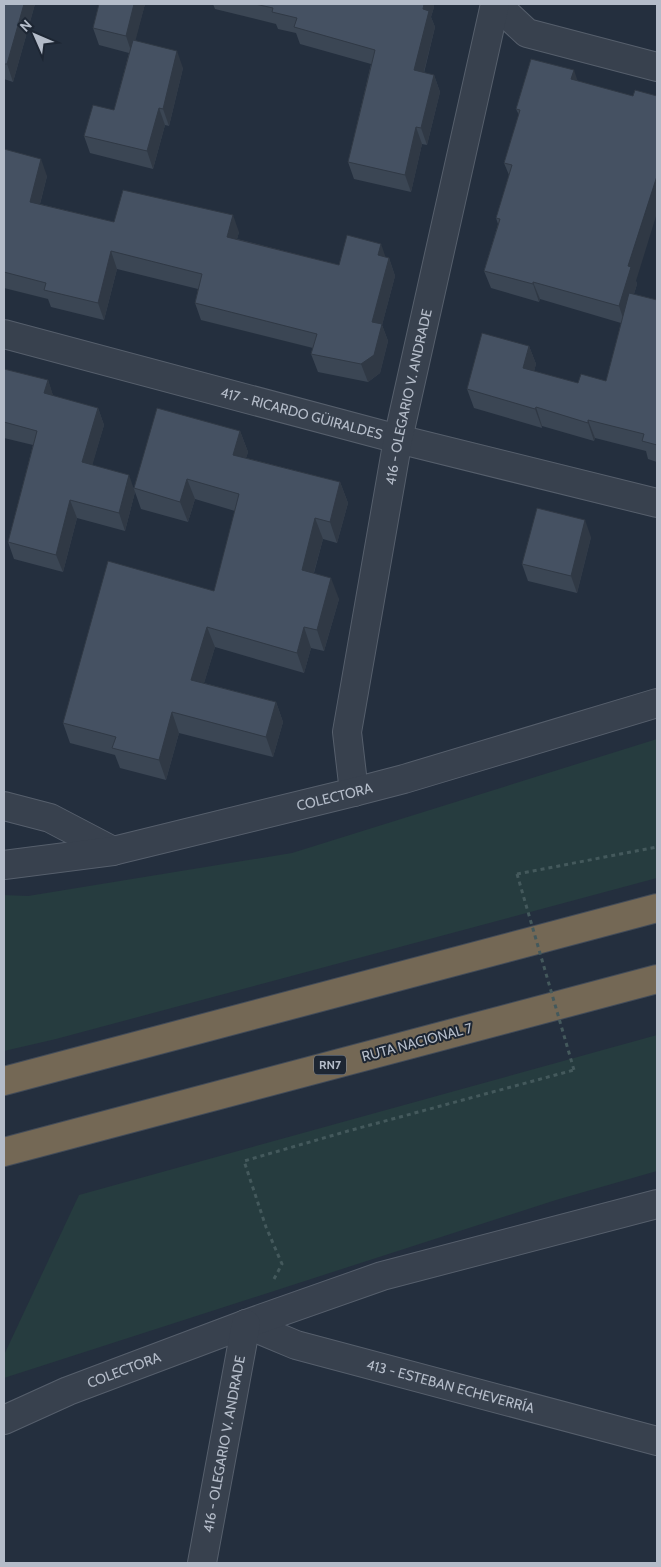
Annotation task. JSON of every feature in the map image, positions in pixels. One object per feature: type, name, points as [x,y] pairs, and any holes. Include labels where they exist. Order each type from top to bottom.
[{"type":"highway","points":[[4,1080],[657,908]]},
{"type":"highway","name":"RUTA NACIONAL 7","points":[[4,1152],[657,979]]},
{"type":"street","points":[[496,4],[527,33],[657,67]]},
{"type":"street","name":"416 - OLEGARIO V. ANDRADE","points":[[354,792],[347,732],[398,439],[496,4]]},
{"type":"street","name":"417 - RICARDO GÜIRALDES","points":[[4,334],[398,439],[657,503]]},
{"type":"street","name":"COLECTORA","points":[[4,865],[113,851],[354,792],[414,776],[657,703]]},
{"type":"street","points":[[4,806],[50,818],[113,851]]},
{"type":"street","name":"COLECTORA","points":[[4,1420],[68,1391],[246,1324],[382,1276],[657,1204]]},
{"type":"street","name":"416 - OLEGARIO V. ANDRADE","points":[[202,1563],[246,1324]]},
{"type":"street","name":"413 - ESTEBAN ECHEVERRÍA","points":[[246,1324],[296,1345],[657,1441]]},
{"type":"path","points":[[272,1281],[282,1264],[266,1227],[244,1160],[574,1070],[517,874],[657,847]]},
{"type":"green space","points":[[657,739],[657,878],[56,1039],[4,1051],[4,895],[28,896],[292,853]]},
{"type":"green space","points":[[657,1035],[657,1171],[556,1200],[4,1378],[4,1355],[79,1195]]},
{"type":"building","points":[[4,4],[24,4],[7,64],[4,64]]},
{"type":"building","points":[[99,4],[134,4],[126,36],[93,28]]},
{"type":"building","points":[[255,4],[424,4],[423,9],[429,11],[414,70],[434,75],[421,128],[416,127],[405,175],[348,162],[375,50],[294,27],[297,18],[272,12],[273,8]]},
{"type":"building","points":[[133,40],[177,51],[163,109],[159,108],[147,151],[84,136],[93,105],[114,110]]},
{"type":"building","points":[[531,59],[574,70],[571,79],[633,96],[635,90],[657,96],[657,176],[628,266],[631,267],[619,306],[533,282],[533,284],[484,271],[500,219],[496,218],[512,165],[504,163],[520,110],[516,109]]},
{"type":"building","points":[[4,149],[41,159],[30,202],[114,222],[123,190],[233,215],[227,237],[339,265],[347,235],[381,244],[378,255],[389,258],[372,322],[382,324],[374,355],[361,364],[311,354],[317,334],[195,303],[202,274],[111,251],[98,303],[44,290],[46,283],[4,272]]},
{"type":"building","points":[[629,293],[657,300],[657,445],[642,441],[644,434],[588,420],[588,423],[467,389],[482,333],[529,346],[523,368],[578,383],[581,374],[606,381]]},
{"type":"building","points":[[4,369],[48,380],[44,393],[98,408],[82,462],[129,475],[119,513],[70,500],[56,555],[8,542],[37,431],[4,422]]},
{"type":"building","points":[[157,408],[240,431],[233,455],[340,482],[330,522],[315,518],[302,570],[331,578],[317,630],[304,627],[297,653],[207,627],[191,680],[276,702],[266,737],[172,712],[159,760],[112,748],[116,737],[63,723],[108,561],[214,591],[239,494],[187,479],[180,502],[134,488]]},
{"type":"building","points":[[537,508],[585,520],[571,576],[522,564]]}]
